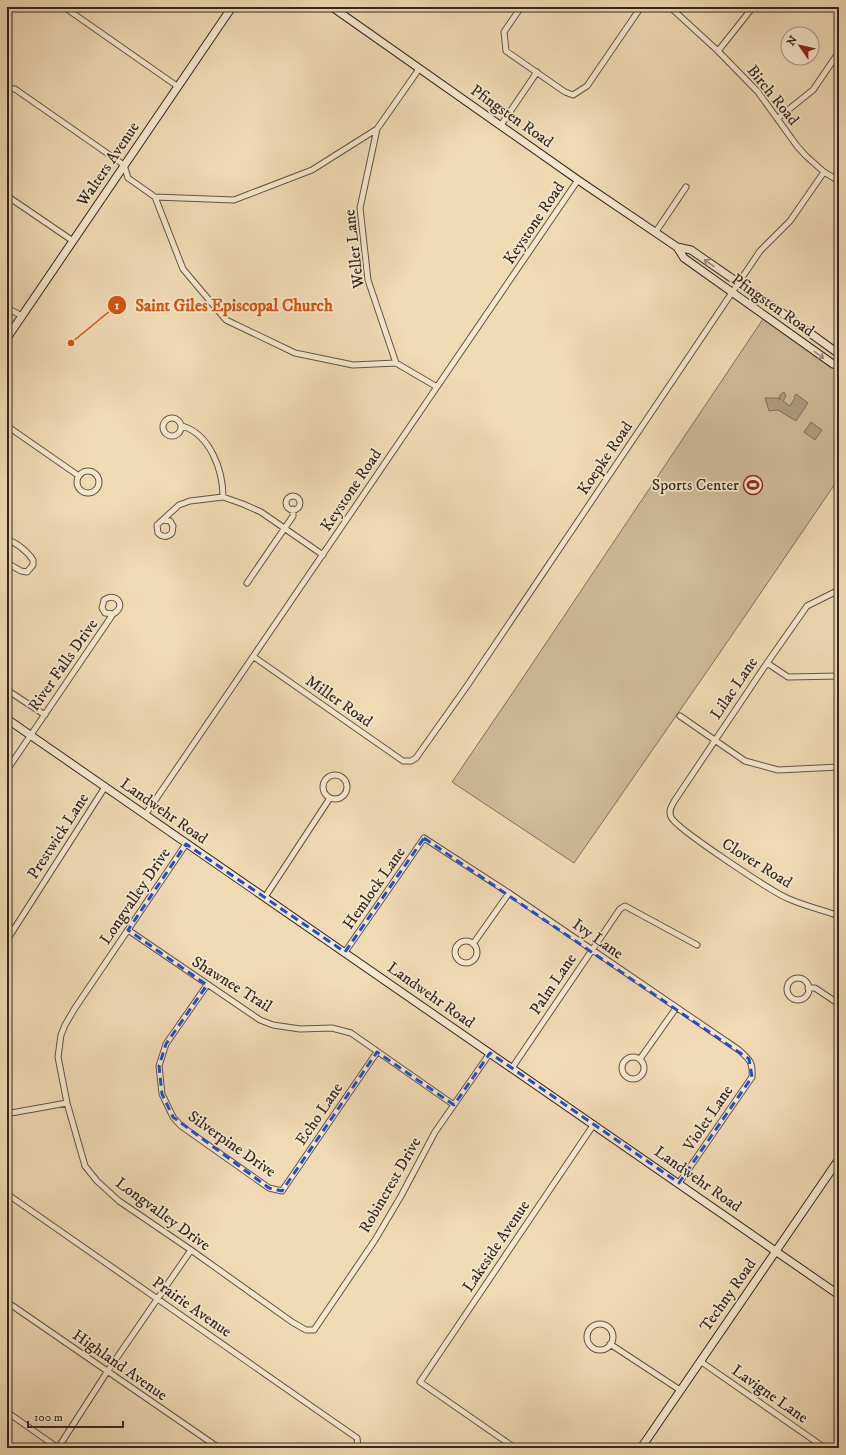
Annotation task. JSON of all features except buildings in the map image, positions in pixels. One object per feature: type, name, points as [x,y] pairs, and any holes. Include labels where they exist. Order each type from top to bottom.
[{"type":"main road","name":"Walters Avenue","points":[[7,338],[232,7]]},
{"type":"main road","name":"Pfingsten Road","points":[[332,7],[578,180],[677,247],[691,250],[839,354]]},
{"type":"main road","name":"Pfingsten Road","points":[[677,247],[684,258],[732,293],[833,364],[839,365]]},
{"type":"main road","points":[[778,325],[785,315]]},
{"type":"main road","name":"Landwehr Road","points":[[7,719],[839,1295]]},
{"type":"main road","name":"Techny Road","points":[[641,1448],[839,1159]]},
{"type":"street","points":[[64,7],[177,86]]},
{"type":"street","points":[[521,7],[504,32],[506,51],[565,92],[573,95],[587,86],[641,7]]},
{"type":"street","name":"Birch Road","points":[[670,7],[718,51],[758,92],[778,118],[796,146],[824,172],[839,181]]},
{"type":"street","points":[[718,51],[753,7]]},
{"type":"street","points":[[778,118],[813,90],[839,52]]},
{"type":"street","points":[[7,88],[16,89],[124,165],[128,178],[155,197],[234,200],[312,170],[377,129],[419,69]]},
{"type":"street","points":[[501,125],[537,72]]},
{"type":"street","name":"Weller Lane","points":[[377,129],[360,208],[368,280],[396,363]]},
{"type":"street","name":"Koepke Road","points":[[411,761],[419,755],[467,686],[760,251],[790,221],[824,172]]},
{"type":"street","name":"Keystone Road","points":[[145,815],[578,180]]},
{"type":"street","points":[[656,233],[686,187]]},
{"type":"street","points":[[7,196],[73,241]]},
{"type":"street","points":[[155,197],[183,269],[226,320],[295,353],[353,365],[396,363],[437,387]]},
{"type":"street","points":[[7,308],[22,316]]},
{"type":"street","points":[[7,426],[79,476]]},
{"type":"street","points":[[182,426],[190,428],[200,436],[211,451],[219,468],[223,487],[223,497]]},
{"type":"street","points":[[86,471],[91,471],[96,474],[100,482],[97,490],[89,493],[82,491],[77,484],[79,476],[86,471]]},
{"type":"street","points":[[163,520],[179,505],[190,501],[223,497],[261,512],[323,555]]},
{"type":"street","points":[[247,583],[293,516],[294,509]]},
{"type":"street","points":[[7,540],[12,541],[34,560],[33,565],[27,572],[21,571],[7,563]]},
{"type":"street","name":"Lilac Lane","points":[[671,817],[670,809],[675,800],[807,606],[839,590]]},
{"type":"street","name":"River Falls Drive","points":[[7,770],[113,614]]},
{"type":"street","name":"Miller Road","points":[[254,657],[403,761],[411,761]]},
{"type":"street","points":[[767,663],[788,677],[839,676]]},
{"type":"street","points":[[7,690],[45,715]]},
{"type":"street","points":[[680,716],[745,761],[778,770],[839,767]]},
{"type":"street","points":[[331,775],[339,776],[346,782],[345,792],[339,798],[330,798],[324,791],[324,783],[327,777],[331,775]]},
{"type":"street","name":"Prestwick Lane","points":[[7,940],[106,787]]},
{"type":"street","points":[[265,897],[330,798]]},
{"type":"street","name":"Clover Road","points":[[671,817],[677,826],[728,861],[788,899],[839,916]]},
{"type":"street","name":"Ivy Lane","points":[[424,838],[509,893],[739,1050],[749,1059],[753,1066]]},
{"type":"street","name":"Hemlock Lane","points":[[345,952],[424,838]]},
{"type":"street","name":"Longvalley Drive","points":[[186,844],[69,1017],[61,1035],[58,1058],[67,1103],[85,1166],[97,1181],[119,1201],[292,1322],[306,1330],[314,1330]]},
{"type":"street","points":[[473,944],[509,893]]},
{"type":"street","name":"Palm Lane","points":[[512,1068],[620,909],[625,906],[697,945]]},
{"type":"street","name":"Shawnee Trail","points":[[128,930],[206,985],[260,1020],[273,1025],[293,1028],[332,1028],[350,1033],[454,1105]]},
{"type":"street","points":[[465,941],[473,944],[477,951],[475,959],[468,963],[460,962],[455,954],[457,946],[465,941]]},
{"type":"street","points":[[797,979],[805,982],[808,988],[806,996],[799,1000],[791,998],[787,991],[790,983],[797,979]]},
{"type":"street","name":"Silverpine Drive","points":[[206,985],[166,1044],[159,1066],[164,1100],[173,1117],[190,1133],[269,1188],[282,1191]]},
{"type":"street","points":[[808,988],[815,988],[839,1004]]},
{"type":"street","points":[[640,1059],[676,1008]]},
{"type":"street","name":"Echo Lane","points":[[282,1191],[378,1052]]},
{"type":"street","name":"Robincrest Drive","points":[[314,1330],[375,1240],[401,1196],[435,1132],[490,1053]]},
{"type":"street","points":[[632,1057],[640,1059],[644,1068],[641,1075],[634,1079],[625,1076],[621,1067],[625,1060],[632,1057]]},
{"type":"street","name":"Violet Lane","points":[[679,1183],[752,1077],[753,1066]]},
{"type":"street","points":[[11,1113],[67,1103]]},
{"type":"street","name":"Lakeside Avenue","points":[[515,1448],[420,1382],[594,1124]]},
{"type":"street","name":"Prairie Avenue","points":[[7,1194],[357,1438],[358,1446]]},
{"type":"street","points":[[7,1412],[58,1448],[107,1372],[191,1250]]},
{"type":"street","name":"Highland Avenue","points":[[7,1302],[218,1448]]},
{"type":"street","points":[[600,1324],[608,1327],[613,1335],[610,1344],[602,1350],[592,1348],[587,1340],[587,1333],[591,1327],[600,1324]]},
{"type":"street","points":[[610,1344],[680,1390]]},
{"type":"street","name":"Lavigne Lane","points":[[700,1361],[825,1448]]},
{"type":"highlighted area","points":[[424,838],[749,1059],[752,1077],[679,1183],[490,1053],[454,1105],[377,1052],[282,1191],[269,1188],[173,1117],[162,1094],[159,1066],[166,1044],[207,985],[128,930],[186,844],[345,952]]},
{"type":"shaded area","points":[[763,319],[839,372],[839,478],[574,863],[452,782]]},
{"type":"shaded area","points":[[784,392],[786,396],[783,401],[790,406],[796,394],[808,403],[796,421],[778,410],[769,411],[765,398],[779,398],[780,400],[780,395]]},
{"type":"shaded area","points":[[811,422],[822,430],[815,440],[804,432]]},
{"type":"place","name":"Saint Giles Episcopal Church","points":[[71,343]]},
{"type":"place","name":"Sports Center","points":[[753,485]]}]
